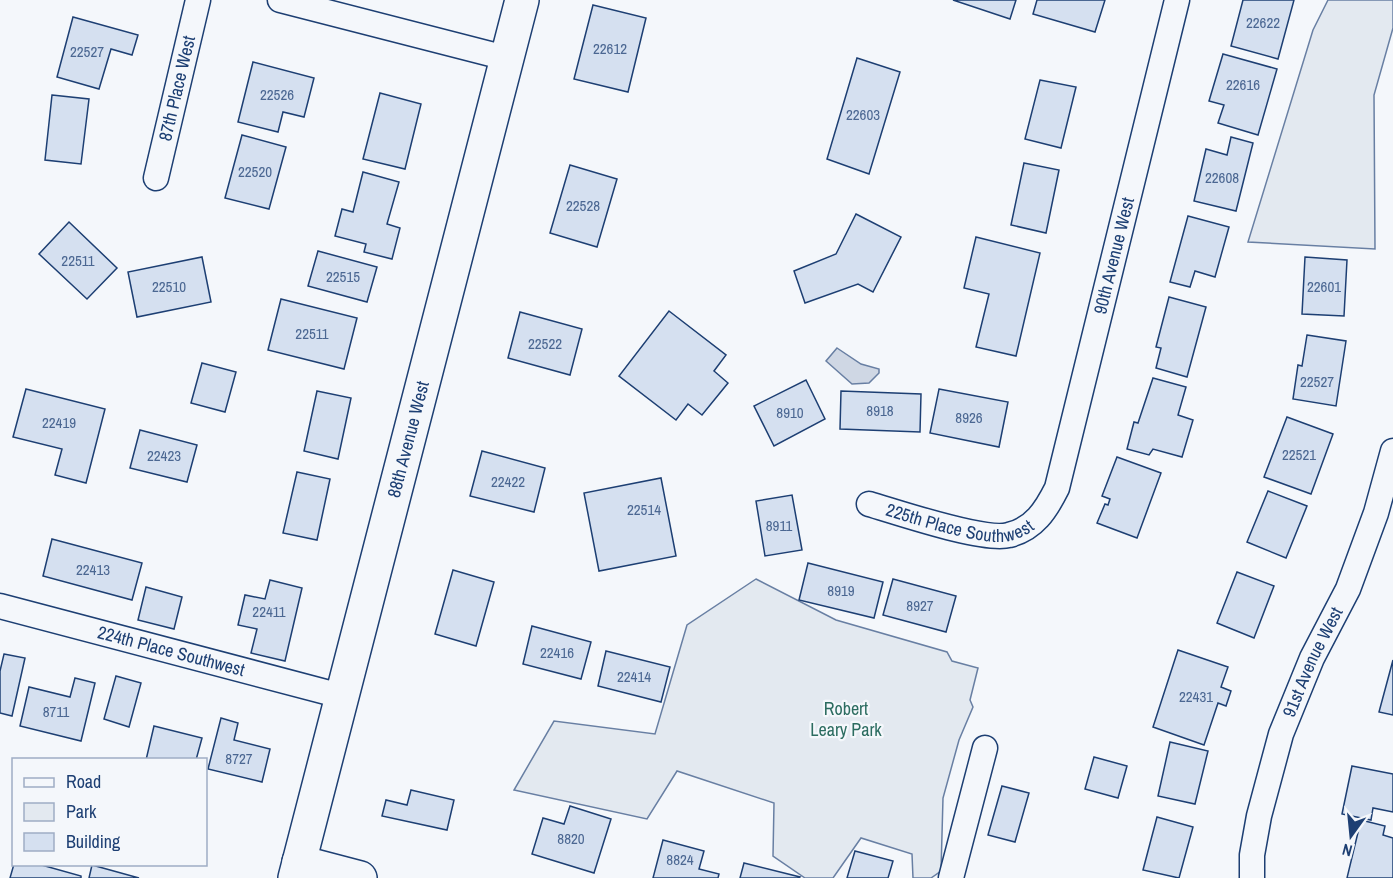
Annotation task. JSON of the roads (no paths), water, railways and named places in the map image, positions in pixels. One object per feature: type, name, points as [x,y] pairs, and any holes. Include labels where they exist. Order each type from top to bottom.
[{"type":"street","name":"87th Place West","points":[[156,178],[198,0]]},
{"type":"street","points":[[280,0],[506,58]]},
{"type":"street","name":"88th Avenue West","points":[[297,870],[522,0]]},
{"type":"street","name":"90th Avenue West","points":[[1046,510],[1057,488],[1177,0]]},
{"type":"street","name":"91st Avenue West","points":[[1252,878],[1252,855],[1259,816],[1281,734],[1312,658],[1348,589],[1376,513],[1393,451]]},
{"type":"street","name":"225th Place Southwest","points":[[869,504],[995,537],[1018,532],[1046,510]]},
{"type":"street","name":"224th Place Southwest","points":[[0,606],[341,696]]},
{"type":"street","points":[[951,878],[985,748]]},
{"type":"street","points":[[297,870],[360,878]]},
{"type":"park label","name":"Robert Leary Park","points":[[846,719]]}]
